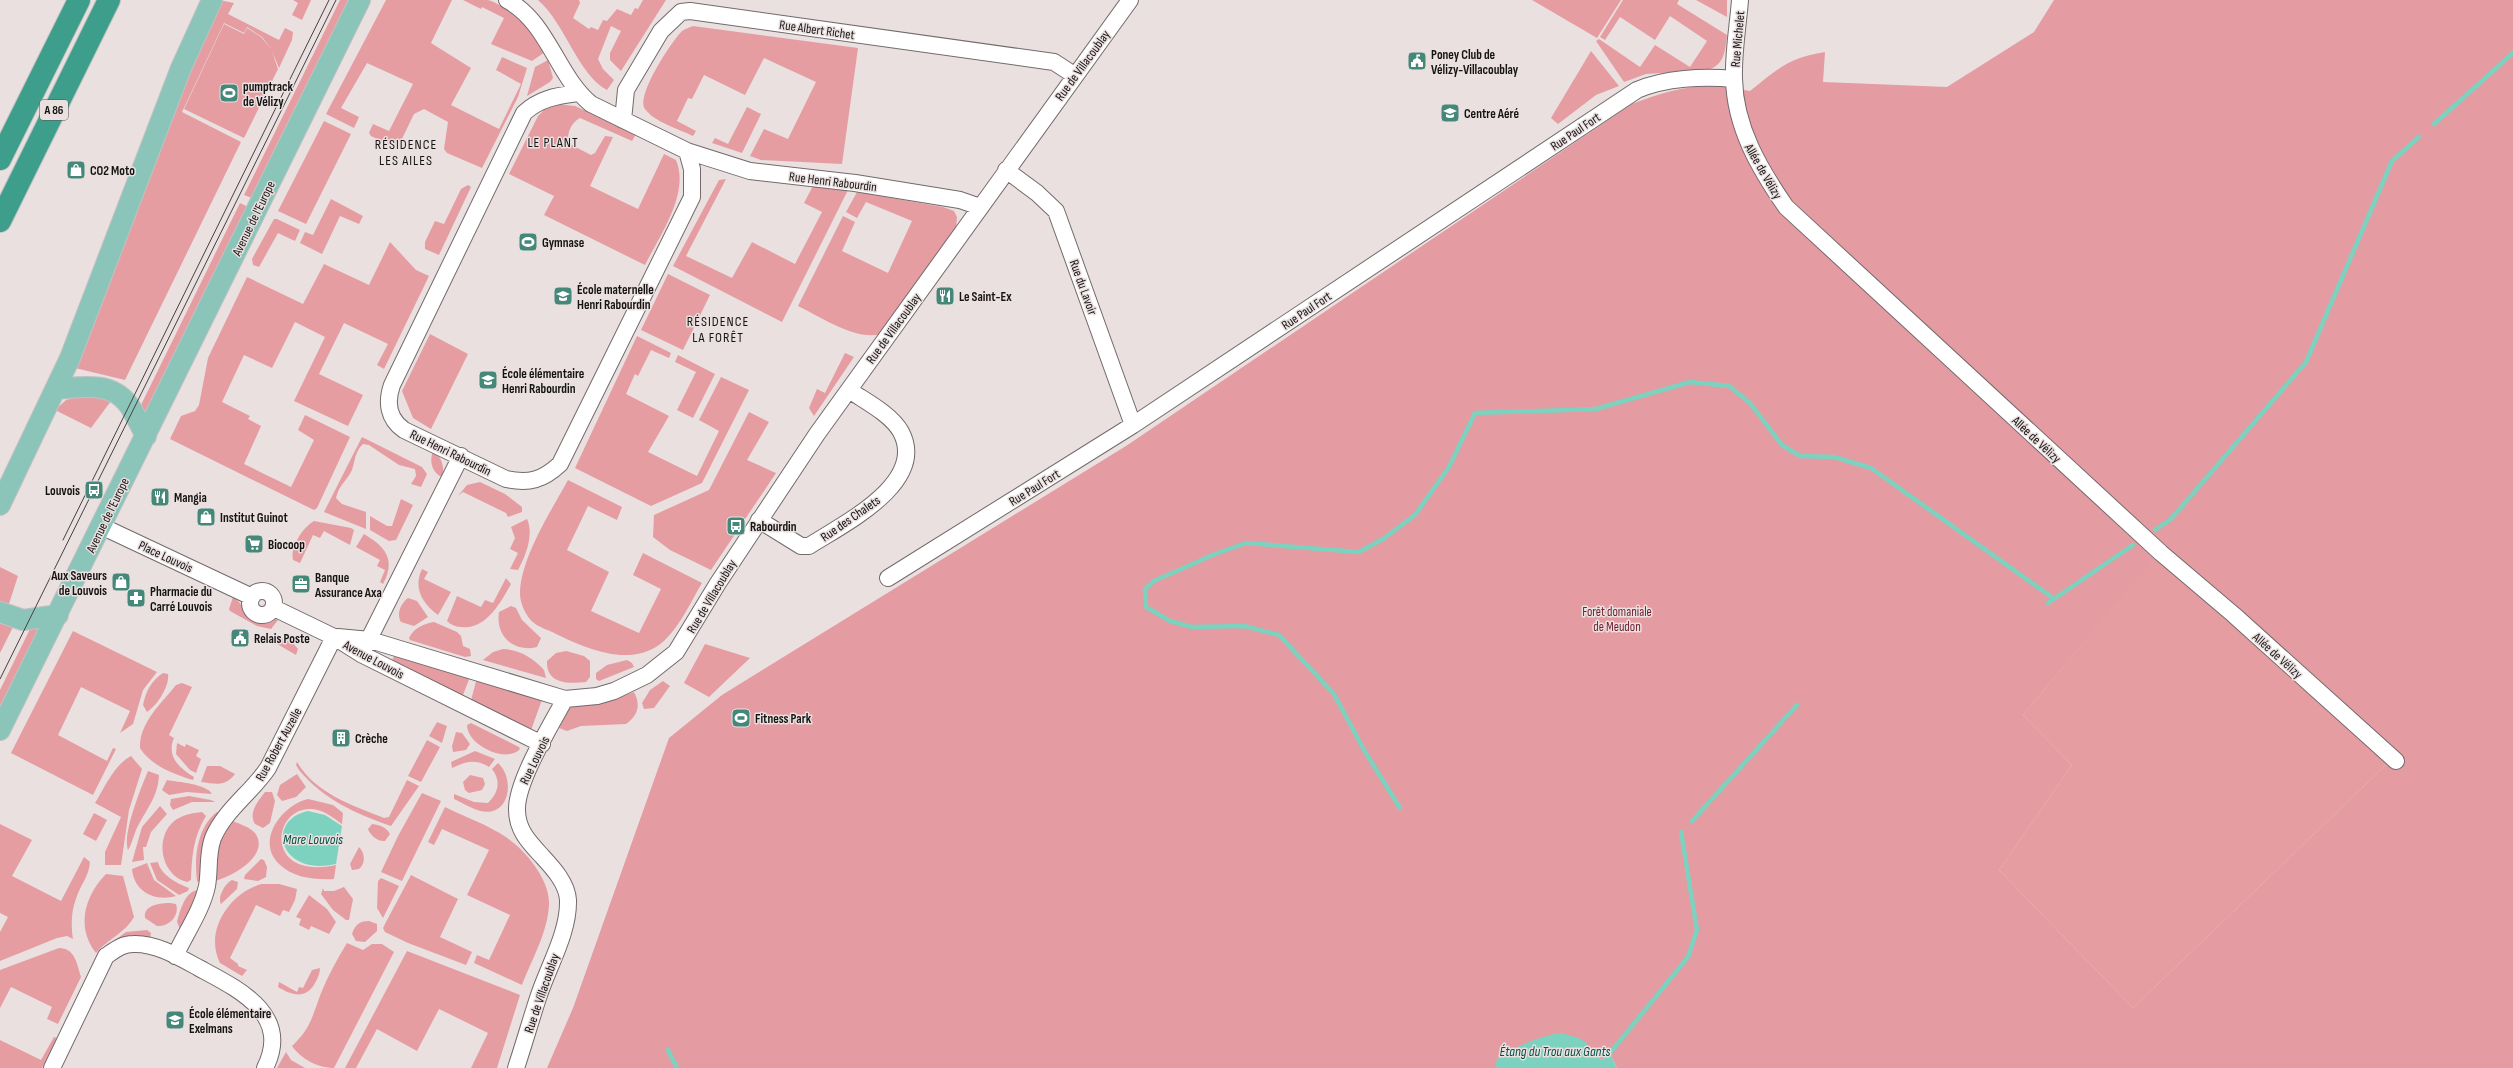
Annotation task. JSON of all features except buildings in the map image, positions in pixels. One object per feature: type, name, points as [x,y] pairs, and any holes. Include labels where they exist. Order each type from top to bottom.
[{"type":"highway","name":"A 86","points":[[0,159],[79,0]]},
{"type":"highway","name":"A 86","points":[[0,221],[109,0]]},
{"type":"main road","points":[[0,505],[56,389],[107,266],[181,68],[212,0]]},
{"type":"main road","name":"Avenue de l'Europe","points":[[0,730],[360,0]]},
{"type":"main road","points":[[56,389],[99,387],[121,396],[129,404],[146,436]]},
{"type":"main road","points":[[0,612],[23,620],[58,615]]},
{"type":"street","name":"Rue Henri Rabourdin","points":[[507,0],[522,9],[537,25],[578,93],[591,104],[687,151],[750,171],[863,184],[960,200],[980,207]]},
{"type":"street","name":"Rue de Villacoublay","points":[[565,699],[597,696],[614,691],[646,675],[665,662],[684,640],[718,583],[759,520],[849,390],[1074,75],[1130,0]]},
{"type":"street","name":"Rue Michelet","points":[[1734,79],[1740,0]]},
{"type":"street","name":"Rue Albert Richet","points":[[624,120],[626,90],[661,31],[681,12],[690,11],[1054,62],[1074,75]]},
{"type":"street","name":"Rue Paul Fort","points":[[888,578],[1133,425],[1637,90],[1650,84],[1667,82],[1734,79]]},
{"type":"street","name":"Allée de Vélizy","points":[[1734,79],[1738,110],[1745,138],[1766,179],[1786,207],[2161,553],[2234,616],[2396,761]]},
{"type":"street","name":"Rue Henri Rabourdin","points":[[578,93],[549,97],[532,105],[524,113],[388,395],[390,412],[397,425],[506,479],[523,483],[551,472],[560,464],[692,197],[692,169],[687,151]]},
{"type":"street","name":"Rue du Lavoir","points":[[1006,170],[1037,193],[1056,211],[1133,425]]},
{"type":"street","name":"Rue des Chalets","points":[[759,520],[801,546],[809,546],[874,504],[896,481],[904,467],[906,450],[901,432],[888,417],[849,390]]},
{"type":"street","points":[[361,654],[370,640],[461,456]]},
{"type":"street","name":"Place Louvois","points":[[101,526],[252,597],[258,591],[266,591],[275,600],[274,608],[334,637]]},
{"type":"street","name":"Avenue Louvois","points":[[334,637],[370,640],[565,699]]},
{"type":"street","name":"Avenue Louvois","points":[[334,637],[361,654],[542,744]]},
{"type":"street","name":"Rue Robert Auzelle","points":[[175,956],[207,887],[209,852],[213,838],[224,819],[258,782],[268,768],[334,637]]},
{"type":"street","name":"Rue Louvois","points":[[565,699],[520,789],[516,809],[519,824],[525,838],[548,863],[563,883],[568,898],[567,918]]},
{"type":"street","name":"Rue de Villacoublay","points":[[516,1068],[539,996],[567,918]]},
{"type":"street","points":[[52,1068],[106,956],[123,945],[134,944],[156,947],[175,956],[244,992],[258,1005],[267,1020],[274,1039],[270,1058],[265,1068]]},
{"type":"shaded area","points":[[219,0],[234,3],[228,14],[279,40],[285,28],[293,32],[292,40],[279,68],[272,51],[278,69],[244,138],[184,109],[224,24],[244,34],[247,28],[261,37],[272,50],[262,37],[247,27],[244,33],[224,23],[182,112],[241,142],[125,380],[75,368],[175,108]]},
{"type":"shaded area","points":[[293,0],[311,0],[302,20],[292,15],[298,3]]},
{"type":"shaded area","points":[[340,0],[352,0],[254,199],[244,195]]},
{"type":"shaded area","points":[[386,0],[452,0],[431,43],[471,68],[451,105],[499,129],[521,84],[496,70],[502,57],[527,68],[518,97],[482,168],[447,153],[444,149],[448,122],[424,109],[414,114],[398,147],[395,148],[371,136],[369,133],[373,124],[389,131],[413,84],[367,63],[341,108],[359,117],[354,128],[326,114]]},
{"type":"shaded area","points":[[463,0],[488,0],[503,8],[528,29],[545,52],[532,61],[491,44],[504,18],[482,7],[481,9]]},
{"type":"shaded area","points":[[538,0],[579,0],[580,3],[573,18],[589,29],[591,27],[598,30],[603,20],[607,21],[617,9],[631,15],[635,8],[638,9],[643,0],[666,0],[621,71],[610,60],[610,53],[621,31],[611,26],[598,59],[603,69],[614,80],[607,90],[597,83],[588,73],[548,10]]},
{"type":"shaded area","points":[[1532,0],[1621,0],[1597,38]]},
{"type":"shaded area","points":[[1623,0],[1679,0],[1677,4],[1727,35],[1725,52],[1721,61],[1708,70],[1646,74],[1624,82],[1596,41],[1599,39],[1640,67],[1655,45],[1690,67],[1707,41],[1670,16],[1655,40],[1620,17],[1605,40],[1600,37]]},
{"type":"shaded area","points":[[1696,0],[1727,0],[1727,17]]},
{"type":"shaded area","points":[[693,26],[858,48],[842,164],[761,160],[750,156],[764,129],[788,139],[816,82],[764,58],[745,95],[704,75],[692,99],[688,98],[677,121],[696,131],[693,136],[667,125],[649,114],[643,103],[649,82],[663,57],[677,37],[682,31]]},
{"type":"shaded area","points":[[1591,51],[1619,86],[1596,95],[1558,124],[1551,118]]},
{"type":"shaded area","points":[[548,60],[553,78],[550,82],[527,96],[535,67]]},
{"type":"shaded area","points":[[556,104],[575,106],[636,134],[632,141],[580,118],[572,125],[569,132],[568,143],[591,155],[595,153],[605,136],[613,137],[590,186],[638,209],[664,154],[676,160],[679,173],[679,186],[676,200],[665,227],[645,265],[544,215],[554,196],[509,174],[538,116],[545,109]]},
{"type":"shaded area","points":[[747,107],[761,114],[742,153],[712,143],[715,138],[728,144]]},
{"type":"shaded area","points":[[324,121],[351,134],[306,224],[278,211]]},
{"type":"shaded area","points":[[726,179],[686,256],[732,278],[752,242],[795,264],[822,212],[804,203],[814,184],[849,188],[782,322],[673,266],[719,180]]},
{"type":"shaded area","points":[[468,185],[471,187],[439,255],[425,249],[425,242],[435,221],[444,224],[461,189]]},
{"type":"shaded area","points":[[857,192],[943,207],[954,211],[957,217],[956,229],[881,334],[871,335],[850,331],[828,322],[798,306],[843,216],[855,222],[842,251],[888,273],[912,221],[866,202],[857,218],[846,212]]},
{"type":"shaded area","points":[[331,199],[363,216],[359,224],[340,216],[322,254],[300,243],[305,232],[313,235]]},
{"type":"shaded area","points":[[240,203],[250,208],[147,417],[140,407]]},
{"type":"shaded area","points":[[274,219],[300,230],[295,241],[278,233],[259,267],[253,265],[252,259]]},
{"type":"shaded area","points":[[390,242],[416,270],[429,276],[384,369],[377,365],[388,344],[344,323],[319,374],[363,395],[348,426],[294,401],[325,337],[295,322],[272,368],[244,355],[222,402],[250,416],[248,419],[261,426],[244,464],[291,487],[314,440],[298,430],[305,415],[350,437],[317,508],[314,510],[170,439],[181,416],[195,411],[199,405],[208,358],[247,277],[303,304],[324,264],[369,285]]},
{"type":"shaded area","points":[[668,274],[710,295],[683,350],[641,330]]},
{"type":"shaded area","points":[[430,334],[468,354],[431,429],[413,418],[402,391]]},
{"type":"shaded area","points":[[637,336],[671,353],[669,358],[651,350],[638,376],[635,374],[626,394],[669,416],[648,452],[697,476],[719,431],[699,420],[721,377],[749,390],[702,483],[651,506],[575,468]]},
{"type":"shaded area","points":[[845,353],[854,357],[814,416],[809,408],[817,389],[825,393]]},
{"type":"shaded area","points":[[678,355],[715,374],[693,418],[677,410],[696,372],[675,362]]},
{"type":"shaded area","points":[[93,393],[111,401],[91,428],[55,410],[66,400]]},
{"type":"shaded area","points":[[749,412],[769,422],[747,460],[776,473],[711,570],[670,550],[653,537],[654,515],[709,490]]},
{"type":"shaded area","points":[[362,437],[422,467],[427,474],[421,487],[411,484],[416,476],[415,469],[399,465],[369,445],[363,444],[357,453],[352,470],[339,489],[336,498],[342,504],[366,512],[366,529],[324,512]]},
{"type":"shaded area","points":[[433,451],[441,459],[443,470],[442,477],[436,473],[432,466],[431,459]]},
{"type":"shaded area","points":[[568,480],[622,507],[617,520],[588,506],[567,550],[609,572],[591,611],[639,633],[661,589],[633,575],[643,553],[702,583],[678,625],[659,645],[634,655],[607,653],[580,645],[539,626],[528,617],[524,610],[520,594],[521,580],[525,566],[545,520]]},
{"type":"shaded area","points":[[480,482],[505,494],[522,507],[522,512],[508,517],[506,513],[463,492],[458,496],[467,485]]},
{"type":"shaded area","points":[[401,499],[413,505],[396,540],[389,541],[370,530],[370,516],[387,526],[392,526]]},
{"type":"shaded area","points":[[527,519],[530,531],[524,558],[518,570],[510,569],[518,553],[510,549],[515,538],[511,527]]},
{"type":"shaded area","points":[[314,521],[351,528],[354,530],[350,545],[324,531],[320,538],[313,535],[300,563],[293,560],[293,549],[298,538]]},
{"type":"shaded area","points":[[364,534],[378,544],[387,555],[389,568],[383,584],[380,582],[385,570],[377,566],[380,560],[356,547]]},
{"type":"shaded area","points":[[2158,553],[2278,665],[2389,762],[2133,1008],[1999,870],[2072,765],[2023,715]]},
{"type":"shaded area","points":[[0,567],[18,576],[7,610],[0,606]]},
{"type":"shaded area","points":[[422,569],[428,572],[424,579],[451,592],[438,615],[427,605],[421,595],[418,583]]},
{"type":"shaded area","points":[[506,578],[511,584],[492,613],[485,619],[471,627],[456,626],[447,621],[457,596],[481,607],[485,600],[493,603]]},
{"type":"shaded area","points":[[233,597],[251,617],[258,620],[278,620],[271,629],[257,626],[230,611],[229,609]]},
{"type":"shaded area","points":[[408,598],[417,601],[428,617],[414,626],[401,622],[399,616],[403,603]]},
{"type":"shaded area","points":[[511,606],[516,608],[522,620],[541,638],[537,647],[529,648],[514,645],[503,635],[500,628],[499,612]]},
{"type":"shaded area","points":[[0,622],[14,625],[0,653]]},
{"type":"shaded area","points":[[434,622],[457,632],[461,636],[463,646],[470,649],[471,656],[465,657],[410,640],[409,638],[416,629]]},
{"type":"shaded area","points":[[41,626],[0,713],[0,690],[31,627]]},
{"type":"shaded area","points":[[73,631],[157,672],[143,690],[133,724],[120,733],[130,711],[81,687],[58,735],[107,761],[113,748],[116,749],[93,795],[11,753]]},
{"type":"shaded area","points":[[274,636],[292,642],[298,649],[296,655],[265,637]]},
{"type":"shaded area","points":[[705,644],[750,658],[709,697],[684,683]]},
{"type":"shaded area","points":[[503,649],[515,651],[531,658],[544,670],[546,678],[483,660],[493,652]]},
{"type":"shaded area","points":[[566,651],[584,656],[590,661],[590,677],[586,682],[573,683],[560,681],[550,674],[547,661],[556,653]]},
{"type":"shaded area","points":[[394,656],[470,677],[461,700],[390,665]]},
{"type":"shaded area","points":[[627,660],[632,663],[634,667],[599,681],[596,679],[596,673],[607,665]]},
{"type":"shaded area","points":[[163,673],[168,674],[165,690],[159,701],[147,712],[143,705],[147,691],[155,679]]},
{"type":"shaded area","points":[[477,678],[543,697],[530,733],[470,704]]},
{"type":"shaded area","points":[[663,681],[670,686],[654,708],[644,709],[642,703],[650,690]]},
{"type":"shaded area","points":[[182,683],[192,687],[169,735],[174,738],[172,750],[175,761],[183,770],[194,777],[193,780],[171,772],[150,760],[140,748],[143,730],[152,714],[176,685]]},
{"type":"shaded area","points":[[634,692],[638,706],[636,714],[626,724],[581,726],[567,731],[559,728],[571,706],[612,700]]},
{"type":"shaded area","points":[[437,722],[447,726],[442,743],[429,736]]},
{"type":"shaded area","points":[[471,723],[519,747],[520,749],[514,753],[506,754],[488,750],[473,739],[467,725]]},
{"type":"shaded area","points":[[456,732],[462,733],[470,744],[466,750],[453,752],[452,746]]},
{"type":"shaded area","points":[[427,740],[440,747],[421,782],[408,776]]},
{"type":"shaded area","points":[[177,743],[185,747],[186,744],[199,750],[196,756],[201,759],[196,773],[190,770],[176,754]]},
{"type":"shaded area","points":[[475,751],[495,759],[489,767],[484,764],[470,762],[452,768],[451,762]]},
{"type":"shaded area","points":[[131,756],[142,769],[129,810],[121,865],[105,865],[105,852],[121,817],[95,803],[106,783],[115,771]]},
{"type":"shaded area","points":[[297,762],[305,773],[324,790],[347,803],[384,818],[389,817],[407,780],[419,786],[391,826],[353,811],[329,797],[308,780],[299,770],[296,765]]},
{"type":"shaded area","points":[[498,763],[506,774],[508,788],[507,796],[499,807],[493,811],[483,812],[454,799],[454,794],[474,802],[488,803],[495,795],[498,786],[497,778],[492,769]]},
{"type":"shaded area","points":[[207,766],[220,766],[235,774],[228,781],[220,784],[201,782]]},
{"type":"shaded area","points":[[148,771],[159,775],[157,789],[137,827],[128,850],[127,843],[130,822]]},
{"type":"shaded area","points":[[297,774],[306,787],[296,797],[282,801],[277,795],[280,785]]},
{"type":"shaded area","points":[[470,775],[483,778],[485,784],[482,790],[469,793],[465,790],[463,782]]},
{"type":"shaded area","points":[[167,780],[198,786],[204,788],[212,794],[187,792],[169,795],[162,790]]},
{"type":"shaded area","points":[[265,792],[272,792],[275,801],[270,823],[263,828],[255,824],[253,820],[253,811]]},
{"type":"shaded area","points":[[422,793],[441,801],[402,881],[381,872],[398,836]]},
{"type":"shaded area","points":[[189,796],[215,802],[192,802],[173,810],[170,805],[171,799]]},
{"type":"shaded area","points":[[308,799],[333,805],[343,813],[342,824],[328,814],[320,811],[312,809],[299,811],[289,819],[283,830],[282,842],[286,854],[296,863],[312,867],[336,865],[334,879],[319,879],[298,875],[285,869],[272,855],[270,845],[271,835],[275,825],[289,808]]},
{"type":"shaded area","points":[[160,806],[167,814],[151,832],[146,847],[143,847],[144,860],[132,862],[142,827]]},
{"type":"shaded area","points":[[445,807],[506,837],[521,849],[541,875],[548,894],[548,914],[543,935],[522,985],[474,963],[477,955],[489,960],[510,915],[467,895],[489,850],[442,829],[434,845],[428,842]]},
{"type":"shaded area","points":[[202,812],[206,816],[198,832],[194,847],[191,880],[187,882],[178,878],[172,873],[167,865],[162,847],[167,830],[173,822],[187,815]]},
{"type":"shaded area","points":[[217,812],[220,814],[201,883],[197,881],[196,872],[198,844],[205,826],[210,818]]},
{"type":"shaded area","points":[[94,813],[107,820],[96,841],[83,834]]},
{"type":"shaded area","points":[[233,821],[247,827],[255,833],[259,841],[258,849],[254,857],[239,870],[222,879],[214,881],[216,856],[220,842]]},
{"type":"shaded area","points":[[0,824],[32,840],[12,876],[61,901],[84,857],[90,862],[88,872],[74,904],[72,914],[73,939],[67,936],[57,938],[0,961],[0,932],[8,917],[0,913]]},
{"type":"shaded area","points":[[372,824],[378,825],[387,830],[390,834],[385,841],[375,838],[371,834],[368,829]]},
{"type":"shaded area","points":[[359,847],[361,849],[364,861],[359,869],[352,870],[350,864]]},
{"type":"shaded area","points":[[261,859],[264,860],[267,867],[266,877],[258,881],[244,879],[245,875]]},
{"type":"shaded area","points":[[158,862],[162,871],[166,875],[179,884],[189,888],[188,891],[179,895],[157,880],[150,863]]},
{"type":"shaded area","points":[[147,863],[154,880],[176,896],[161,898],[153,896],[141,889],[137,884],[132,869]]},
{"type":"shaded area","points":[[106,874],[123,876],[134,917],[121,932],[100,948],[96,953],[86,933],[85,912],[92,892]]},
{"type":"shaded area","points":[[411,875],[458,899],[440,937],[472,952],[466,965],[408,943],[385,932],[383,928]]},
{"type":"shaded area","points":[[381,878],[399,886],[383,918],[377,908],[378,881]]},
{"type":"shaded area","points":[[232,880],[238,882],[237,889],[221,904],[220,898],[222,891]]},
{"type":"shaded area","points":[[261,884],[279,884],[297,889],[295,900],[289,912],[283,910],[280,916],[256,905],[230,958],[238,964],[238,966],[247,970],[242,976],[220,963],[216,951],[215,939],[222,915],[230,905],[249,889]]},
{"type":"shaded area","points":[[344,887],[353,899],[349,920],[346,920],[333,910],[321,894],[323,888],[324,891],[334,891]]},
{"type":"shaded area","points":[[199,890],[180,929],[177,922],[184,902],[190,893]]},
{"type":"shaded area","points":[[309,895],[327,909],[336,922],[329,934],[311,926],[309,930],[299,925],[301,919],[296,917]]},
{"type":"shaded area","points":[[157,904],[176,904],[177,908],[175,916],[166,925],[157,926],[145,918],[145,914],[149,908]]},
{"type":"shaded area","points":[[369,921],[377,924],[377,931],[365,942],[356,941],[352,934],[355,928],[360,923]]},
{"type":"shaded area","points":[[147,930],[151,933],[150,940],[133,935],[111,943],[126,932]]},
{"type":"shaded area","points":[[347,943],[363,950],[372,944],[382,944],[394,952],[334,1068],[328,1068],[305,1059],[292,1046],[307,1028],[327,980]]},
{"type":"shaded area","points":[[59,948],[69,951],[72,954],[81,977],[58,1024],[47,1019],[52,1007],[11,987],[0,1008],[0,970]]},
{"type":"shaded area","points":[[407,951],[520,995],[497,1068],[471,1068],[488,1033],[439,1009],[417,1051],[377,1029],[356,1068],[345,1068]]},
{"type":"shaded area","points":[[320,968],[316,981],[307,992],[303,994],[293,994],[278,987],[279,982],[297,992],[299,987],[303,988],[312,970]]},
{"type":"shaded area","points":[[54,1037],[57,1038],[42,1068],[0,1068],[0,1040],[41,1060]]},
{"type":"shaded area","points":[[286,1052],[291,1060],[305,1068],[277,1068]]},
{"type":"green space","name":"Forêt domaniale de Meudon","points":[[2054,0],[2513,0],[2513,1068],[1617,1068],[1610,1053],[1602,1060],[1588,1050],[1537,1039],[1499,1058],[1496,1062],[1497,1068],[547,1068],[573,1008],[669,738],[722,695],[1126,446],[1632,104],[1662,93],[1690,87],[1718,86],[1750,91],[1792,61],[1812,54],[1825,52],[1823,82],[1947,87],[2034,32]],"holes":[[[2158,554],[2278,666],[2280,663],[2389,762],[2133,1008],[1999,870],[2072,765],[2023,715]]]},
{"type":"water","name":"Mare Louvois","points":[[308,811],[325,815],[342,826],[336,864],[317,866],[302,862],[291,855],[284,846],[283,835],[286,825],[295,816]]},
{"type":"water","name":"Étang du Trou aux Gants","points":[[1561,1033],[1579,1038],[1587,1043],[1588,1050],[1602,1060],[1610,1053],[1617,1068],[1497,1068],[1495,1062],[1508,1052],[1535,1040]]},
{"type":"waterway","points":[[2434,124],[2513,53]]},
{"type":"waterway","points":[[2155,530],[2171,519],[2306,362],[2392,161],[2419,137]]},
{"type":"waterway","points":[[1400,808],[1364,750],[1334,694],[1279,635],[1244,626],[1192,627],[1170,621],[1146,607],[1145,589],[1154,581],[1215,554],[1246,543],[1359,552],[1383,539],[1415,515],[1449,467],[1475,413],[1596,409],[1690,382],[1729,386],[1750,403],[1782,445],[1800,456],[1834,457],[1871,468],[2053,598]]},
{"type":"waterway","points":[[2048,603],[2133,545]]},
{"type":"waterway","points":[[1692,821],[1797,705]]},
{"type":"waterway","points":[[1610,1053],[1688,957],[1697,930],[1681,832]]},
{"type":"waterway","points":[[668,1050],[677,1068]]},
{"type":"tram line","points":[[63,540],[329,0]]},
{"type":"tram line","points":[[0,679],[336,0]]},
{"type":"place","name":"Poney Club de Vélizy-Villacoublay","points":[[1417,61]]},
{"type":"place","name":"pumptrack de Vélizy","points":[[229,93]]},
{"type":"place","name":"Centre Aéré","points":[[1450,113]]},
{"type":"place","name":"CO2 Moto","points":[[76,170]]},
{"type":"place","name":"Gymnase","points":[[528,242]]},
{"type":"place","name":"École maternelle Henri Rabourdin","points":[[563,296]]},
{"type":"place","name":"Le Saint-Ex","points":[[945,296]]},
{"type":"place","name":"École élémentaire Henri Rabourdin","points":[[488,380]]},
{"type":"place","name":"Louvois","points":[[94,490]]},
{"type":"place","name":"Mangia","points":[[160,497]]},
{"type":"place","name":"Institut Guinot","points":[[206,517]]},
{"type":"place","name":"Rabourdin","points":[[736,526]]},
{"type":"place","name":"Biocoop","points":[[254,544]]},
{"type":"place","name":"Aux Saveurs de Louvois","points":[[121,582]]},
{"type":"place","name":"Banque Assurance Axa","points":[[301,584]]},
{"type":"place","name":"Pharmacie du Carré Louvois","points":[[136,598]]},
{"type":"place","name":"Relais Poste","points":[[240,638]]},
{"type":"place","name":"Fitness Park","points":[[741,718]]},
{"type":"place","name":"Crèche","points":[[341,738]]},
{"type":"place","name":"École élémentaire Exelmans","points":[[175,1020]]},
{"type":"district","name":"LE PLANT","points":[[553,142]]},
{"type":"district","name":"RÉSIDENCE LES AILES","points":[[406,152]]},
{"type":"district","name":"RÉSIDENCE LA FORÊT","points":[[718,330]]}]
